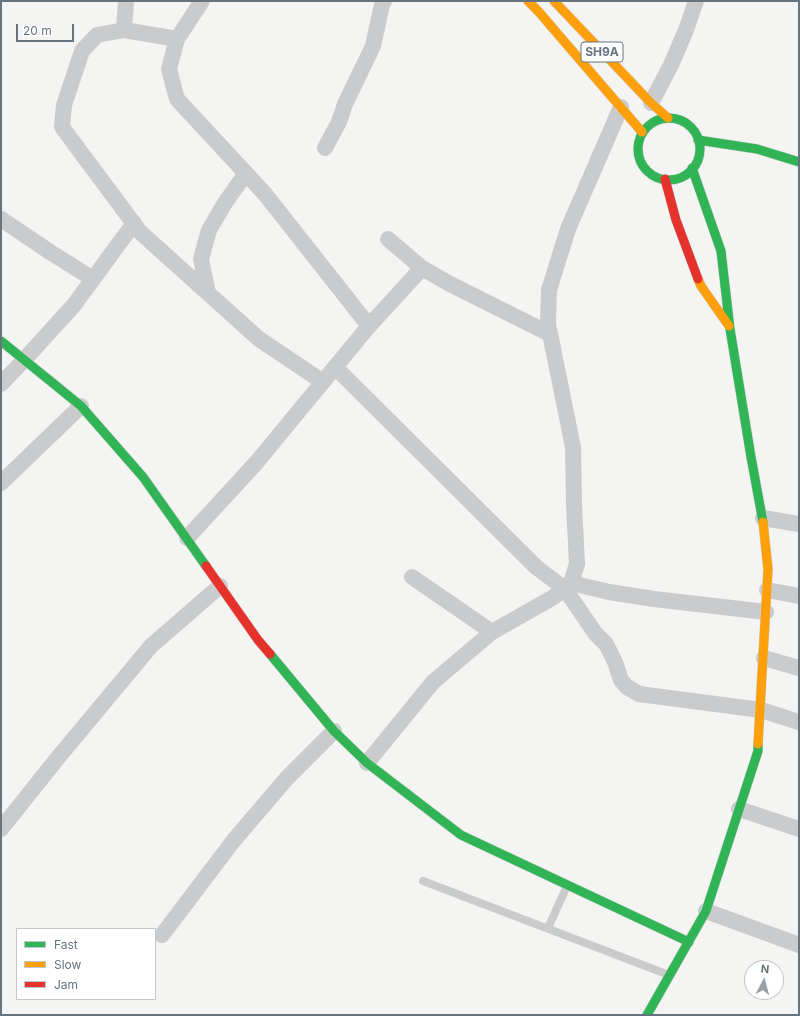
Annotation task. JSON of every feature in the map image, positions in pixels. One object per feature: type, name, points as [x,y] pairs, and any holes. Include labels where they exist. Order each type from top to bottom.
[{"type":"street","points":[[124,30],[126,1]]},
{"type":"street","points":[[202,1],[178,39],[169,69],[177,99],[265,194],[369,326]]},
{"type":"street","points":[[325,148],[340,122],[345,104],[373,46],[384,1]]},
{"type":"street","points":[[528,1],[642,132]]},
{"type":"street","name":"SH9A","points":[[554,1],[651,103]]},
{"type":"street","points":[[668,118],[651,103],[671,65],[686,30],[696,1]]},
{"type":"street","points":[[178,39],[124,30],[97,35],[82,51],[64,105],[62,126],[140,232],[259,339],[323,382]]},
{"type":"street","points":[[367,763],[433,682],[492,632],[552,598],[568,586],[577,564],[573,447],[548,324],[549,290],[568,229],[621,107]]},
{"type":"street","points":[[668,118],[678,119],[687,124],[694,131],[700,150],[698,160],[692,168],[685,175],[675,179],[665,179],[655,176],[647,170],[641,162],[638,152],[638,142],[642,132],[649,125],[658,120],[668,118]]},
{"type":"street","points":[[698,140],[756,149],[799,162]]},
{"type":"street","points":[[647,1015],[706,911],[758,751],[764,658],[768,569],[763,518],[751,457],[730,329],[721,251],[692,168]]},
{"type":"street","points":[[208,293],[201,259],[208,230],[246,173]]},
{"type":"street","points":[[665,179],[676,220],[701,286],[730,329]]},
{"type":"street","points":[[1,218],[50,252],[93,279]]},
{"type":"street","points":[[1,384],[74,305],[134,223]]},
{"type":"street","points":[[388,238],[422,268],[450,284],[550,334]]},
{"type":"street","points":[[187,538],[256,463],[369,326],[422,268]]},
{"type":"street","points":[[1,341],[81,406],[143,477],[258,640],[334,730],[367,763],[461,835],[689,942]]},
{"type":"street","points":[[335,367],[536,567],[568,586],[646,598],[766,612]]},
{"type":"street","points":[[1,483],[81,406]]},
{"type":"street","points":[[763,518],[799,524]]},
{"type":"street","points":[[412,576],[492,632]]},
{"type":"street","points":[[1,829],[56,760],[151,646],[220,586]]},
{"type":"street","points":[[568,586],[595,633],[606,644],[615,662],[621,680],[627,687],[639,694],[760,710],[799,722]]},
{"type":"street","points":[[767,590],[799,596]]},
{"type":"street","points":[[764,658],[799,668]]},
{"type":"street","points":[[162,935],[234,840],[287,778],[334,730]]},
{"type":"street","points":[[739,809],[799,829]]},
{"type":"street","points":[[706,911],[799,945]]},
{"type":"lane","points":[[423,881],[670,976]]},
{"type":"lane","points":[[548,928],[567,885]]},
{"type":"traffic: fast","points":[[669,118],[681,121],[691,127],[697,137],[700,149],[697,161],[691,171],[681,177],[669,180],[657,177],[647,171],[641,161],[638,149],[641,137],[647,127],[657,121],[669,118]]},
{"type":"traffic: fast","points":[[698,140],[757,149],[799,162]]},
{"type":"traffic: fast","points":[[692,168],[721,251],[730,329],[763,522]]},
{"type":"traffic: fast","points":[[1,341],[81,406],[143,477],[206,566]]},
{"type":"traffic: fast","points":[[270,654],[334,731],[367,763],[461,835],[689,942]]},
{"type":"traffic: fast","points":[[647,1015],[706,911],[758,751],[758,744]]},
{"type":"traffic: slow","points":[[528,1],[642,132]]},
{"type":"traffic: slow","points":[[554,1],[651,103],[668,118]]},
{"type":"traffic: slow","points":[[698,279],[701,286],[729,326]]},
{"type":"traffic: slow","points":[[758,744],[768,569],[763,522]]},
{"type":"traffic: jam","points":[[665,179],[676,220],[698,279]]},
{"type":"traffic: jam","points":[[206,566],[258,640],[270,654]]}]
